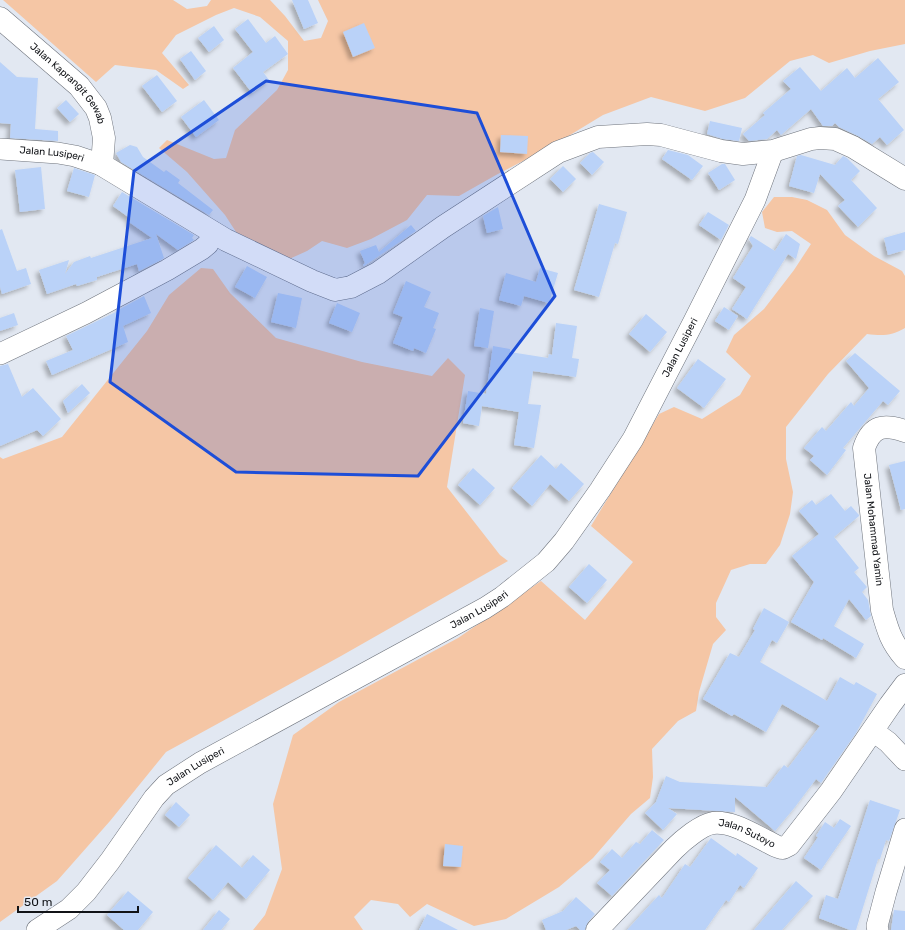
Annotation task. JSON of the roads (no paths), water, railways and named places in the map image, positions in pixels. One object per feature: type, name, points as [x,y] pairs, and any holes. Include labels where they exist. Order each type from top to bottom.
[{"type":"main road","name":"Jalan Kaprangit Gewab","points":[[0,18],[79,86],[96,108],[100,118],[104,138],[102,166]]},
{"type":"main road","points":[[102,166],[213,232],[251,252],[312,281],[335,290],[351,287],[378,273],[443,227],[558,152],[598,137],[647,134],[661,135],[721,151],[743,154],[773,151],[811,139],[835,139],[853,147],[905,179]]},
{"type":"main road","name":"Jalan Mohammad Yamin","points":[[905,431],[894,427],[883,426],[873,432],[866,441],[864,448],[882,610],[888,633],[897,649],[905,658]]},
{"type":"main road","name":"Jalan Sutoyo","points":[[597,930],[674,849],[706,825],[716,823],[730,825],[744,830],[774,845],[783,848],[789,845],[831,791],[905,685]]},
{"type":"street","name":"Jalan Lusiperi","points":[[0,149],[58,153],[75,156],[102,166]]},
{"type":"street","name":"Jalan Lusiperi","points":[[38,930],[68,909],[86,892],[110,861],[154,798],[166,784],[200,763],[485,608],[502,597],[546,562],[564,542],[633,439],[755,200],[773,151]]},
{"type":"street","points":[[0,354],[86,313],[167,270],[202,249],[208,244],[213,232]]},
{"type":"street","points":[[873,731],[888,742],[905,760]]},
{"type":"street","points":[[878,930],[877,926],[886,892],[905,829]]}]
